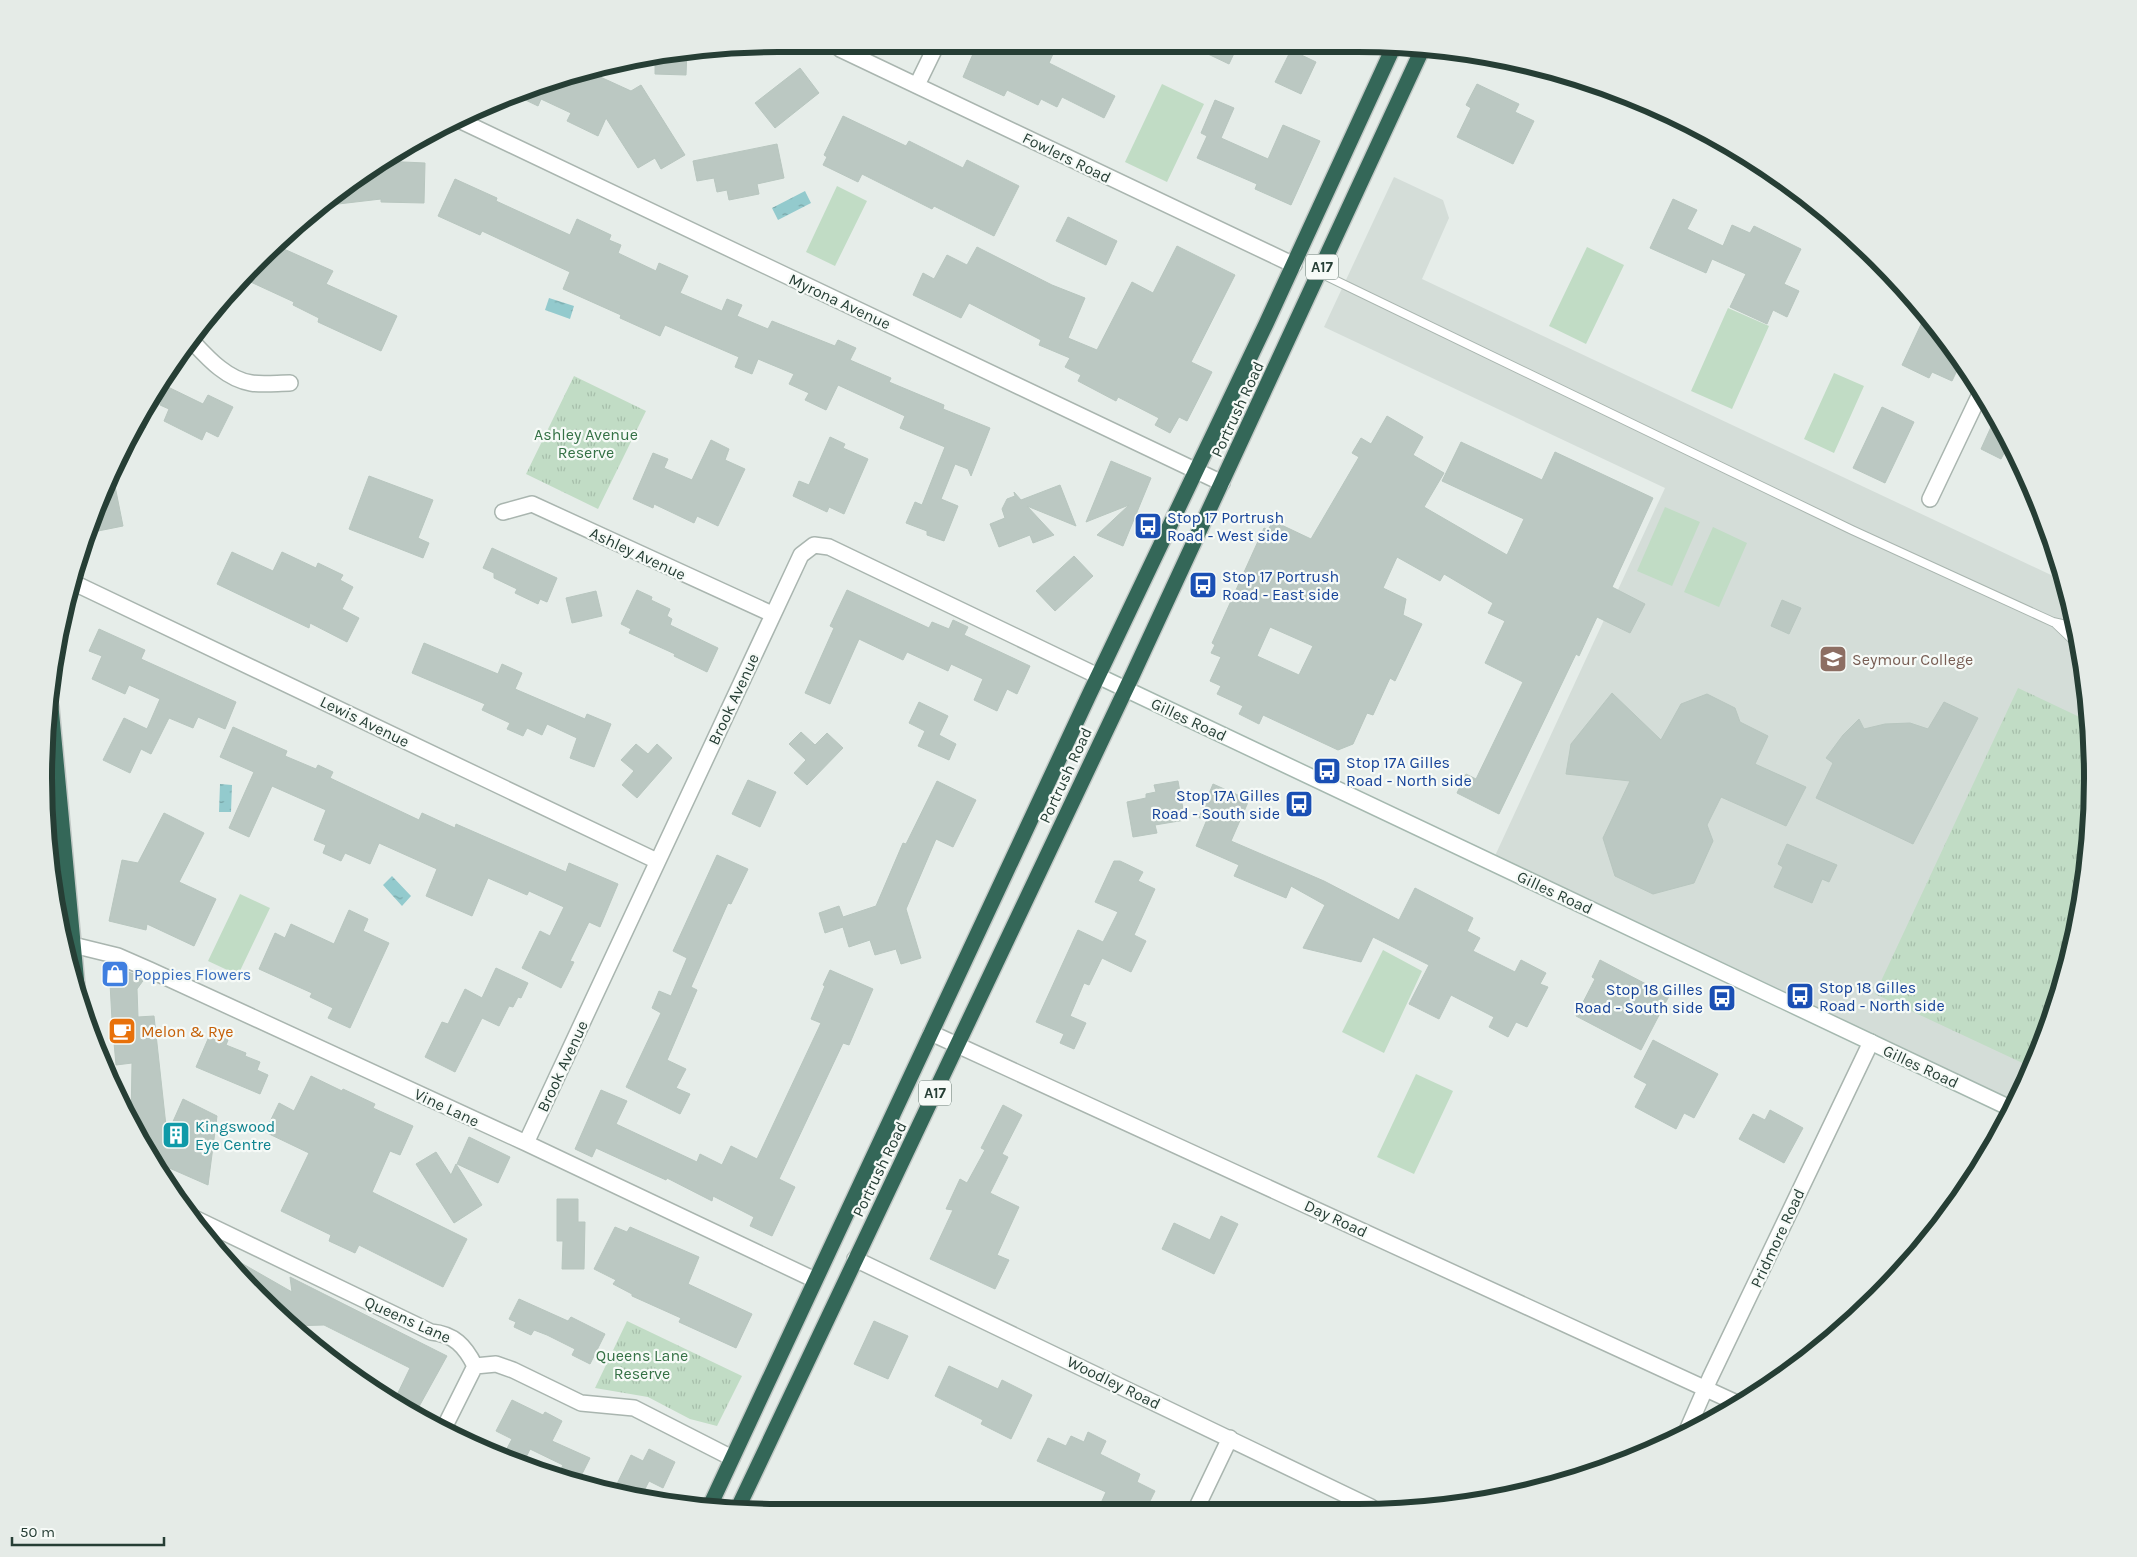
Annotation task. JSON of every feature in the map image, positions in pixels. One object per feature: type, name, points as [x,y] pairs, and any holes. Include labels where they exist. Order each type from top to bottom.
[{"type":"highway","name":"Portrush Road","points":[[711,1501],[1098,676],[1198,471],[1391,53]]},
{"type":"highway","name":"Portrush Road","points":[[740,1503],[1126,689],[1420,56]]},
{"type":"highway","points":[[53,743],[65,914]]},
{"type":"highway","points":[[70,938],[74,952]]},
{"type":"street","name":"Fowlers Road","points":[[846,52],[1294,265]]},
{"type":"street","points":[[917,85],[933,52]]},
{"type":"street","name":"Myrona Avenue","points":[[466,123],[1222,483]]},
{"type":"street","points":[[197,346],[212,362],[230,375],[250,383],[290,383]]},
{"type":"street","points":[[1930,499],[1977,400]]},
{"type":"street","name":"Ashley Avenue","points":[[503,512],[532,504],[772,614]]},
{"type":"street","name":"Brook Avenue","points":[[526,1143],[801,555],[814,545],[829,547],[1098,676]]},
{"type":"street","name":"Lewis Avenue","points":[[79,585],[657,861]]},
{"type":"street","name":"Gilles Road","points":[[1098,676],[2006,1106]]},
{"type":"street","name":"Vine Lane","points":[[73,945],[118,956],[150,970],[526,1143],[816,1280]]},
{"type":"street","name":"Day Road","points":[[931,1033],[1732,1400]]},
{"type":"street","name":"Pridmore Road","points":[[1690,1425],[1870,1042]]},
{"type":"street","name":"Queens Lane","points":[[205,1222],[431,1332],[453,1337],[467,1350],[475,1366]]},
{"type":"street","name":"Woodley Road","points":[[855,1258],[1363,1504]]},
{"type":"street","points":[[446,1424],[475,1366],[496,1364],[513,1370],[580,1402],[634,1408],[732,1458]]},
{"type":"street","points":[[1198,1504],[1230,1438]]},
{"type":"lane","points":[[1320,273],[1852,530],[2053,622],[2068,626]]},
{"type":"lane","points":[[2053,622],[2071,639]]},
{"type":"shaded area","name":"Seymour College","points":[[1394,177],[1443,200],[1449,218],[1422,279],[2056,577],[2071,637],[2078,684],[2083,731],[2083,826],[2071,920],[2060,966],[2046,1012],[2007,1106],[1494,858],[1665,488],[1324,327]]},
{"type":"green space","points":[[1162,84],[1204,104],[1167,182],[1125,162]]},
{"type":"green space","points":[[837,186],[867,201],[835,266],[806,252]]},
{"type":"green space","points":[[1587,247],[1624,265],[1586,344],[1549,326]]},
{"type":"green space","points":[[1728,308],[1769,326],[1732,409],[1691,391]]},
{"type":"green space","points":[[1834,373],[1864,386],[1834,453],[1804,439]]},
{"type":"green space","name":"Ashley Avenue Reserve","points":[[574,376],[646,411],[598,509],[526,474]]},
{"type":"green space","points":[[1665,507],[1700,522],[1672,586],[1637,571]]},
{"type":"green space","points":[[1713,527],[1747,543],[1719,607],[1684,592]]},
{"type":"green space","points":[[2018,688],[2082,718],[2084,778],[2083,826],[2071,920],[2046,1012],[2025,1064],[1875,994]]},
{"type":"green space","points":[[240,894],[270,908],[238,975],[208,961]]},
{"type":"green space","points":[[1383,950],[1422,971],[1384,1053],[1342,1032]]},
{"type":"green space","points":[[1416,1074],[1453,1091],[1414,1174],[1377,1157]]},
{"type":"green space","name":"Queens Lane Reserve","points":[[627,1321],[742,1376],[717,1426],[690,1419],[648,1397],[595,1388]]},
{"type":"water","points":[[805,191],[811,203],[778,220],[772,208]]},
{"type":"water","points":[[549,298],[574,306],[570,319],[545,310]]},
{"type":"water","points":[[220,784],[232,785],[231,812],[219,812]]},
{"type":"water","points":[[392,876],[411,896],[402,906],[383,885]]},
{"type":"building","points":[[974,52],[1054,52],[1049,63],[1115,96],[1104,118],[1062,97],[1057,107],[1041,99],[1038,105],[1007,90],[1004,96],[963,77]]},
{"type":"building","points":[[1204,52],[1235,52],[1229,64]]},
{"type":"building","points":[[1290,52],[1295,52],[1316,62],[1301,94],[1275,82]]},
{"type":"building","points":[[687,59],[686,75],[655,74],[655,63]]},
{"type":"building","points":[[800,68],[819,93],[775,128],[755,103]]},
{"type":"building","points":[[597,76],[631,91],[641,85],[685,155],[661,169],[655,158],[638,168],[606,118],[598,136],[567,121],[571,113],[541,99],[538,106],[524,99]]},
{"type":"building","points":[[1477,84],[1519,104],[1515,112],[1534,121],[1513,164],[1457,137],[1471,108],[1466,105]]},
{"type":"building","points":[[1215,100],[1234,108],[1221,138],[1268,159],[1283,125],[1320,141],[1291,205],[1255,189],[1257,184],[1197,158],[1207,136],[1201,133]]},
{"type":"building","points":[[843,116],[906,146],[909,141],[963,168],[967,160],[1019,186],[994,236],[934,206],[932,209],[862,174],[858,182],[823,165],[827,157],[824,155]]},
{"type":"building","points":[[777,144],[784,178],[757,184],[759,194],[729,200],[727,190],[717,192],[714,178],[697,181],[693,161]]},
{"type":"building","points":[[396,162],[425,163],[424,203],[381,202],[381,199],[335,204]]},
{"type":"building","points":[[455,179],[497,198],[496,201],[570,235],[577,219],[611,235],[609,240],[621,245],[618,253],[656,271],[659,263],[688,276],[680,293],[722,311],[727,299],[742,305],[737,316],[768,329],[772,321],[835,346],[838,340],[856,348],[850,360],[891,378],[889,382],[944,405],[943,409],[990,428],[971,476],[968,469],[955,464],[941,499],[958,506],[944,541],[927,535],[927,531],[906,523],[915,502],[922,505],[945,447],[900,428],[905,416],[838,385],[826,410],[805,400],[809,393],[789,384],[794,374],[758,359],[752,374],[735,367],[739,357],[665,325],[660,336],[620,318],[621,315],[563,289],[570,272],[482,231],[480,235],[438,216]]},
{"type":"building","points":[[1673,199],[1697,210],[1687,229],[1723,246],[1732,225],[1750,233],[1754,226],[1801,249],[1784,284],[1799,291],[1787,317],[1773,310],[1767,324],[1730,307],[1746,274],[1712,259],[1706,273],[1650,248]]},
{"type":"building","points":[[1068,217],[1117,241],[1106,265],[1056,241]]},
{"type":"building","points":[[1177,246],[1235,275],[1191,362],[1212,372],[1187,421],[1179,417],[1170,433],[1155,425],[1159,418],[1118,397],[1116,401],[1078,381],[1081,375],[1065,367],[1070,358],[1039,345],[1041,340],[969,303],[961,318],[913,295],[923,273],[934,279],[947,255],[967,265],[977,247],[1052,285],[1085,298],[1068,338],[1097,350],[1132,282],[1153,293]]},
{"type":"building","points":[[283,249],[333,271],[326,284],[397,316],[381,351],[318,322],[319,318],[293,305],[294,302],[250,282]]},
{"type":"building","points":[[1922,322],[1958,369],[1952,381],[1932,372],[1929,378],[1902,365]]},
{"type":"building","points":[[168,387],[203,404],[208,395],[233,407],[218,437],[206,431],[202,440],[164,421],[169,409],[160,405]]},
{"type":"building","points":[[1882,407],[1914,422],[1885,483],[1853,468]]},
{"type":"building","points":[[1387,416],[1423,437],[1413,455],[1444,473],[1424,507],[1507,555],[1524,519],[1442,481],[1461,442],[1542,480],[1555,452],[1653,498],[1612,587],[1645,604],[1630,633],[1597,617],[1579,656],[1576,654],[1499,814],[1457,793],[1466,774],[1476,779],[1523,682],[1485,663],[1505,621],[1488,613],[1493,603],[1444,574],[1440,581],[1397,557],[1383,588],[1406,599],[1403,615],[1422,624],[1395,681],[1390,678],[1373,715],[1367,713],[1353,744],[1338,750],[1263,715],[1259,724],[1239,714],[1243,706],[1217,694],[1221,686],[1210,681],[1221,657],[1211,653],[1215,645],[1212,643],[1264,528],[1268,530],[1273,521],[1311,539],[1359,457],[1352,453],[1361,438],[1371,444]],"holes":[[[1270,627],[1313,646],[1299,675],[1257,656]]]},
{"type":"building","points":[[1991,427],[1994,428],[2006,450],[2001,459],[1981,449]]},
{"type":"building","points":[[830,437],[845,444],[843,448],[868,459],[844,514],[829,507],[827,512],[793,496],[799,481],[809,485]]},
{"type":"building","points":[[711,440],[729,449],[725,460],[745,469],[718,526],[697,516],[694,523],[654,504],[653,508],[633,499],[653,453],[668,459],[664,468],[692,480]]},
{"type":"building","points":[[1111,461],[1151,478],[1123,546],[1097,535],[1129,505],[1086,522]]},
{"type":"building","points":[[369,476],[433,500],[418,538],[429,543],[423,558],[349,529]]},
{"type":"building","points":[[115,485],[123,526],[96,531]]},
{"type":"building","points":[[1060,485],[1076,526],[1027,506],[1054,535],[1033,543],[1030,535],[999,547],[990,524],[1005,518],[1002,509],[1007,499],[1015,496],[1014,492],[1021,500]]},
{"type":"building","points":[[492,548],[557,578],[547,602],[540,599],[538,604],[515,593],[517,589],[494,578],[494,573],[483,568]]},
{"type":"building","points":[[232,552],[273,571],[282,552],[316,568],[318,563],[343,575],[340,580],[353,587],[342,609],[359,618],[347,642],[310,623],[309,628],[217,584]]},
{"type":"building","points":[[1074,556],[1093,576],[1055,611],[1036,591]]},
{"type":"building","points":[[637,590],[652,597],[651,600],[670,609],[667,616],[672,619],[670,625],[718,648],[707,672],[674,656],[675,654],[629,633],[631,629],[621,624]]},
{"type":"building","points":[[847,590],[929,628],[932,622],[949,629],[953,620],[968,627],[964,635],[1030,666],[1017,694],[1007,689],[997,711],[974,700],[983,679],[951,664],[948,671],[907,652],[903,660],[859,639],[830,704],[805,693],[834,628],[830,626]]},
{"type":"building","points":[[596,591],[602,616],[572,623],[566,598]]},
{"type":"building","points":[[1782,600],[1801,608],[1789,634],[1771,626]]},
{"type":"building","points":[[99,629],[145,650],[141,659],[236,702],[225,729],[198,717],[193,728],[169,718],[151,754],[141,749],[130,773],[103,760],[124,718],[147,729],[160,699],[129,685],[125,694],[92,679],[102,656],[89,651]]},
{"type":"building","points":[[424,643],[498,674],[502,664],[522,673],[515,689],[585,719],[587,714],[611,724],[594,767],[570,758],[577,738],[547,724],[542,735],[527,728],[523,736],[507,729],[510,723],[482,710],[485,704],[412,673]]},
{"type":"building","points":[[1612,693],[1661,740],[1681,704],[1707,694],[1735,708],[1740,722],[1768,736],[1755,764],[1806,787],[1786,826],[1721,797],[1707,825],[1713,841],[1694,883],[1653,894],[1615,876],[1603,838],[1630,781],[1566,774],[1571,744]]},
{"type":"building","points":[[919,702],[948,716],[939,735],[956,744],[949,760],[918,746],[925,731],[909,723]]},
{"type":"building","points":[[1944,702],[1978,718],[1913,844],[1816,798],[1833,763],[1826,758],[1843,735],[1859,719],[1864,729],[1885,724],[1910,723],[1928,729]]},
{"type":"building","points":[[233,727],[287,751],[285,756],[316,769],[318,765],[333,772],[330,778],[419,820],[422,813],[455,828],[456,824],[566,872],[569,863],[618,884],[600,927],[589,922],[570,961],[574,962],[561,988],[522,968],[540,931],[550,936],[564,907],[529,891],[527,895],[488,878],[472,916],[426,896],[437,869],[379,843],[370,864],[345,853],[341,861],[323,853],[326,845],[314,840],[326,810],[272,786],[249,837],[229,828],[254,772],[220,757]]},
{"type":"building","points":[[801,732],[815,745],[827,733],[843,748],[807,785],[794,773],[806,760],[789,744]]},
{"type":"building","points":[[636,744],[648,754],[657,744],[672,758],[637,798],[622,785],[634,771],[621,760]]},
{"type":"building","points":[[748,780],[776,792],[760,827],[732,814]]},
{"type":"building","points":[[937,781],[976,800],[953,847],[936,839],[906,909],[921,958],[901,964],[896,949],[875,955],[870,940],[849,947],[843,927],[825,933],[819,913],[839,906],[843,917],[876,906],[903,843],[906,844]]},
{"type":"building","points":[[1178,781],[1185,820],[1155,825],[1157,833],[1133,837],[1127,802],[1146,798],[1146,794],[1156,792],[1154,785]]},
{"type":"building","points":[[1213,784],[1249,800],[1231,841],[1324,881],[1399,920],[1415,888],[1473,918],[1467,931],[1480,938],[1473,951],[1515,972],[1521,960],[1546,973],[1540,984],[1548,987],[1527,1027],[1516,1022],[1508,1037],[1489,1027],[1494,1017],[1451,995],[1439,1019],[1409,1004],[1429,965],[1373,937],[1361,962],[1303,948],[1325,905],[1291,886],[1286,898],[1234,876],[1239,865],[1196,846],[1208,817],[1199,818]]},
{"type":"building","points":[[164,813],[204,833],[179,882],[216,899],[194,946],[147,924],[146,930],[109,921],[122,860],[138,863]]},
{"type":"building","points":[[1787,844],[1837,865],[1829,882],[1822,879],[1812,903],[1774,887],[1783,867],[1778,864]]},
{"type":"building","points":[[717,855],[748,869],[731,904],[728,903],[691,987],[697,990],[667,1060],[686,1069],[676,1088],[690,1094],[680,1114],[626,1087],[661,1013],[652,1008],[659,991],[671,996],[687,958],[673,951]]},
{"type":"building","points":[[1114,861],[1120,861],[1143,872],[1138,881],[1155,889],[1134,935],[1146,941],[1131,972],[1102,958],[1089,985],[1084,983],[1070,1016],[1086,1023],[1074,1049],[1060,1043],[1064,1034],[1036,1022],[1078,930],[1103,942],[1118,912],[1095,902]]},
{"type":"building","points":[[349,910],[368,919],[363,931],[389,943],[350,1028],[328,1018],[333,1008],[310,997],[312,993],[259,969],[275,933],[285,938],[291,924],[334,944]]},
{"type":"building","points":[[1600,960],[1669,996],[1641,1050],[1576,1016],[1595,979],[1592,977]]},
{"type":"building","points":[[109,965],[145,978],[137,989],[138,1017],[154,1016],[167,1135],[183,1099],[217,1116],[208,1185],[165,1166],[150,1141],[131,1108],[132,1063],[116,1065]]},
{"type":"building","points":[[496,968],[528,983],[521,998],[518,997],[513,1007],[509,1006],[499,1026],[482,1018],[455,1072],[425,1057],[442,1022],[448,1024],[465,989],[482,998]]},
{"type":"building","points":[[830,970],[873,989],[849,1045],[843,1043],[779,1179],[795,1187],[772,1236],[750,1226],[754,1217],[713,1196],[712,1201],[667,1178],[666,1180],[596,1148],[592,1157],[575,1149],[601,1090],[627,1101],[616,1124],[697,1162],[700,1154],[722,1165],[731,1146],[757,1159],[821,1023],[811,1019]]},
{"type":"building","points":[[211,1032],[228,1040],[226,1045],[246,1053],[245,1056],[260,1062],[257,1070],[268,1075],[260,1094],[196,1067]]},
{"type":"building","points":[[1653,1040],[1718,1074],[1694,1118],[1684,1113],[1676,1129],[1635,1107],[1647,1084],[1634,1077]]},
{"type":"building","points":[[311,1076],[375,1104],[373,1108],[413,1126],[400,1155],[390,1151],[372,1192],[467,1239],[443,1287],[359,1245],[355,1253],[329,1241],[331,1235],[281,1211],[309,1153],[265,1132],[279,1103],[294,1111]]},
{"type":"building","points":[[1003,1105],[1022,1115],[1002,1154],[1008,1157],[990,1193],[1019,1207],[997,1255],[1009,1260],[995,1289],[930,1259],[953,1210],[946,1209],[960,1179],[967,1183],[985,1150],[981,1148]]},
{"type":"building","points":[[1770,1110],[1803,1128],[1784,1163],[1739,1139],[1753,1114],[1765,1120]]},
{"type":"building","points":[[469,1137],[510,1157],[498,1183],[457,1164]]},
{"type":"building","points":[[436,1152],[451,1175],[456,1164],[482,1205],[454,1223],[416,1164]]},
{"type":"building","points":[[557,1199],[578,1199],[578,1222],[585,1222],[584,1269],[562,1269],[563,1241],[557,1241]]},
{"type":"building","points":[[1221,1216],[1238,1224],[1214,1274],[1162,1249],[1174,1223],[1210,1240]]},
{"type":"building","points":[[615,1227],[627,1232],[630,1227],[699,1257],[688,1284],[752,1314],[736,1348],[679,1322],[681,1318],[632,1296],[632,1294],[613,1284],[616,1280],[594,1269]]},
{"type":"building","points":[[235,1260],[292,1292],[290,1277],[447,1356],[418,1409],[397,1396],[410,1368],[324,1325],[302,1326],[265,1292]]},
{"type":"building","points":[[519,1299],[568,1321],[571,1317],[605,1334],[590,1364],[572,1355],[575,1349],[547,1335],[534,1330],[531,1335],[514,1327],[516,1322],[509,1319]]},
{"type":"building","points":[[874,1321],[908,1336],[888,1379],[854,1364]]},
{"type":"building","points":[[949,1366],[998,1389],[1002,1380],[1032,1395],[1011,1439],[981,1424],[983,1420],[935,1396]]},
{"type":"building","points":[[512,1400],[543,1415],[545,1412],[562,1421],[552,1441],[590,1458],[581,1477],[561,1469],[563,1465],[530,1449],[526,1458],[506,1451],[512,1439],[496,1431]]},
{"type":"building","points":[[1088,1432],[1106,1441],[1100,1454],[1140,1474],[1137,1482],[1155,1491],[1148,1504],[1103,1504],[1101,1503],[1106,1492],[1037,1461],[1048,1438],[1066,1446],[1071,1436],[1084,1442]]},
{"type":"building","points":[[649,1449],[675,1462],[663,1488],[649,1481],[644,1492],[616,1486],[631,1455],[643,1461]]},
{"type":"place","name":"Stop 17 Portrush Road - West side","points":[[1148,526]]},
{"type":"place","name":"Stop 17 Portrush Road - East side","points":[[1203,585]]},
{"type":"place","name":"Seymour College","points":[[1833,659]]},
{"type":"place","name":"Stop 17A Gilles Road - North side","points":[[1327,771]]},
{"type":"place","name":"Stop 17A Gilles Road - South side","points":[[1299,804]]},
{"type":"place","name":"Poppies Flowers","points":[[115,974]]},
{"type":"place","name":"Stop 18 Gilles Road - North side","points":[[1800,996]]},
{"type":"place","name":"Stop 18 Gilles Road - South side","points":[[1722,998]]},
{"type":"place","name":"Melon & Rye","points":[[122,1031]]},
{"type":"place","name":"Kingswood Eye Centre","points":[[176,1135]]}]
